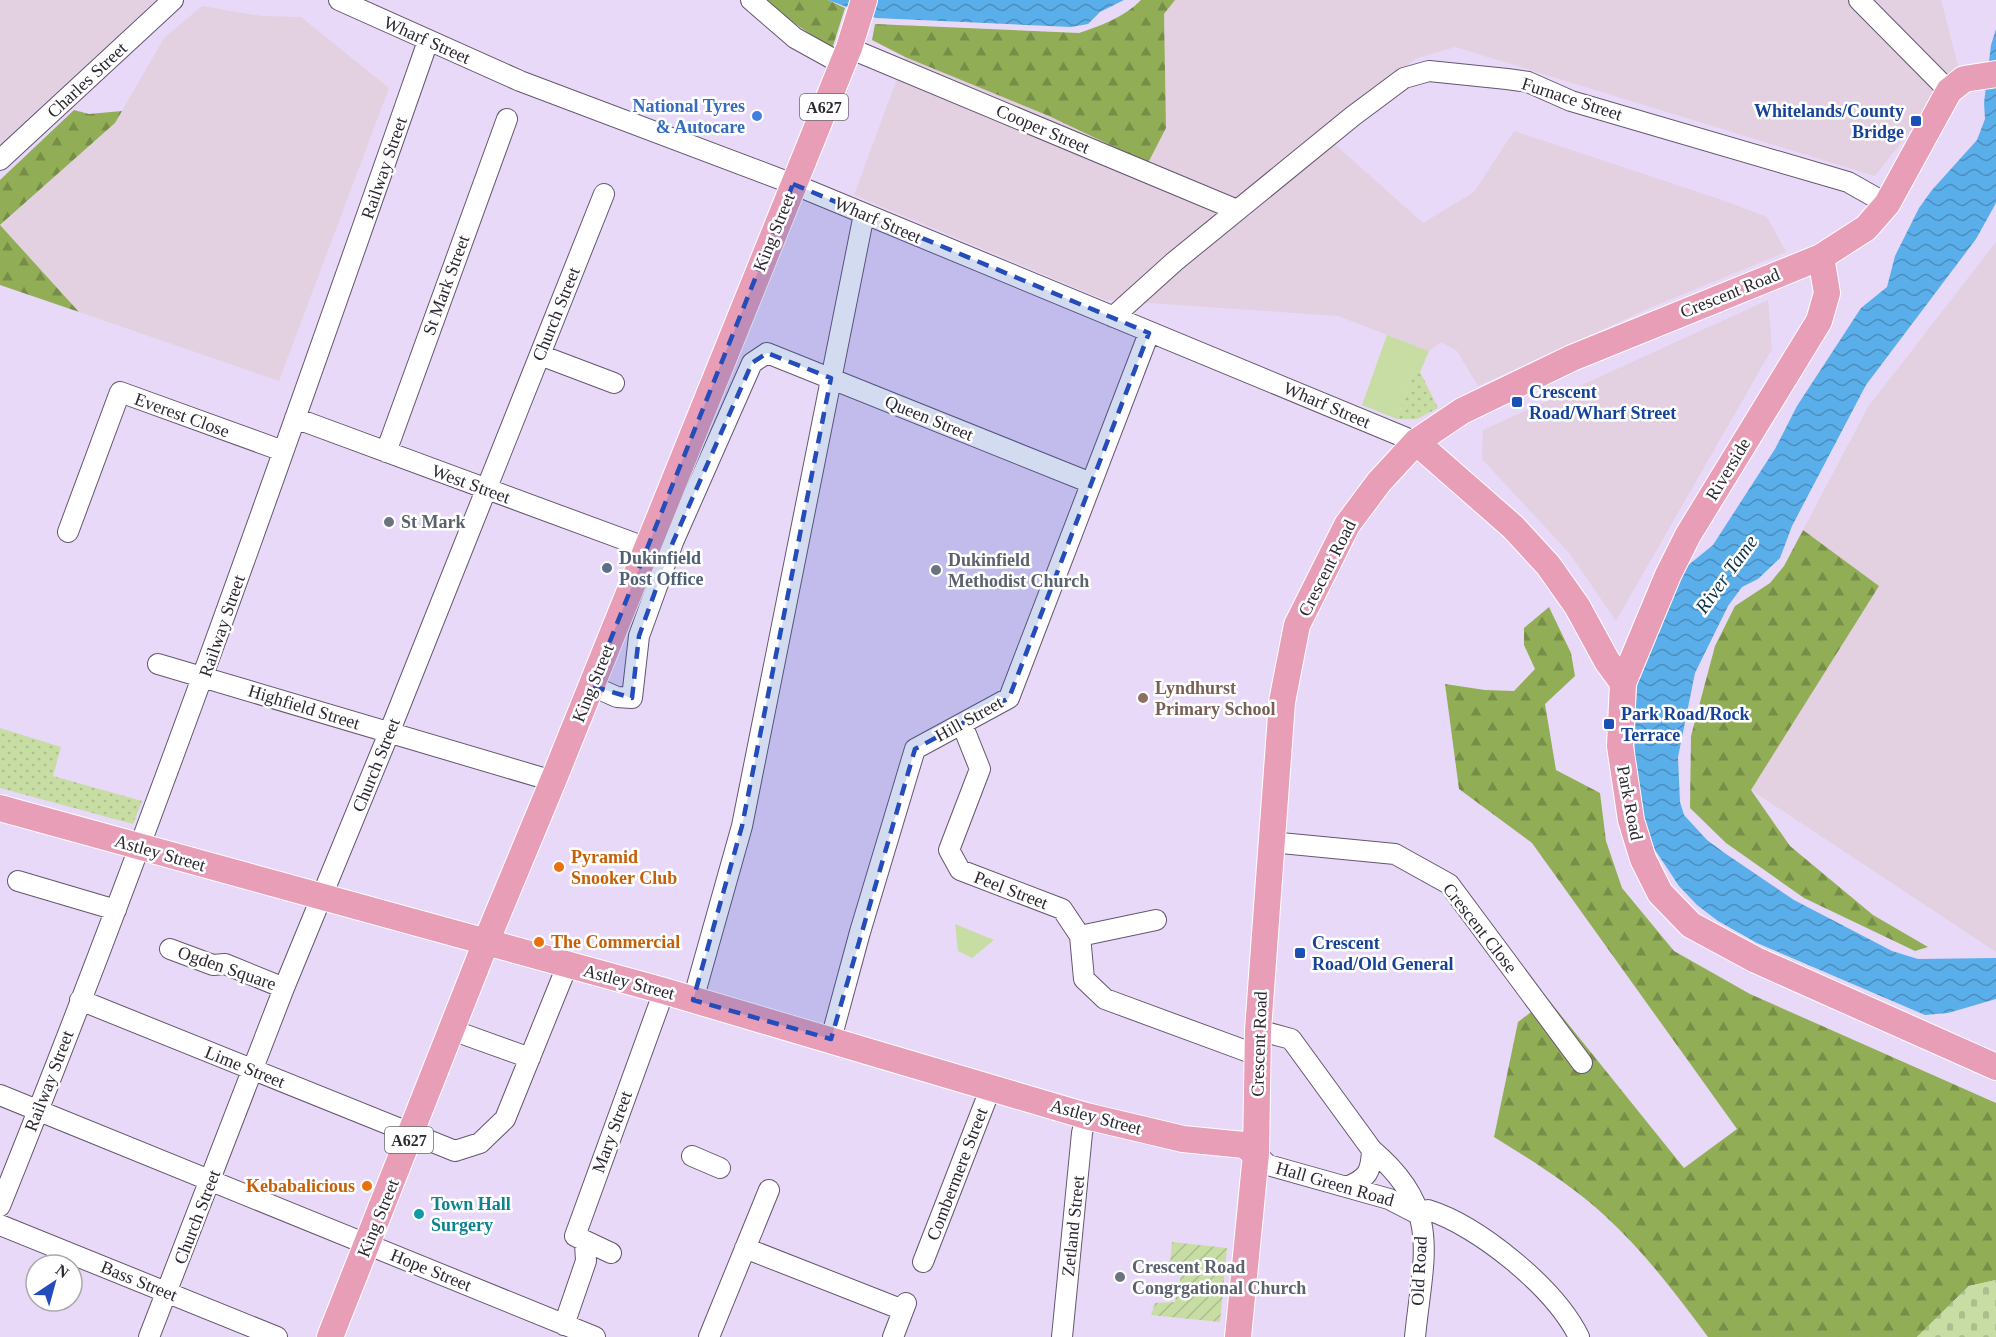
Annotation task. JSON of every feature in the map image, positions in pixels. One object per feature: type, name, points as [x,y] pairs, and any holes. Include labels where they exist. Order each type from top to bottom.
[{"type":"main road","name":"A627","points":[[849,47],[864,0]]},
{"type":"main road","name":"King Street","points":[[330,1337],[486,942],[592,686],[849,47]]},
{"type":"main road","points":[[1949,91],[1964,79],[1989,76]]},
{"type":"main road","name":"Crescent Road","points":[[1238,1337],[1256,1154],[1257,1042],[1282,702],[1298,625],[1347,525],[1379,482],[1416,442],[1462,411],[1572,358],[1821,257],[1866,228],[1887,204],[1949,91]]},
{"type":"main road","name":"Riverside","points":[[1623,683],[1668,575],[1688,535],[1819,321],[1827,293],[1821,257]]},
{"type":"main road","points":[[1416,442],[1513,527],[1548,565],[1577,606],[1607,661],[1623,683]]},
{"type":"main road","name":"Park Road","points":[[1623,683],[1620,746],[1631,820],[1643,859],[1660,893],[1691,925],[1756,960],[1996,1067]]},
{"type":"main road","name":"Astley Street","points":[[0,807],[321,898],[664,991],[1086,1116],[1184,1139],[1244,1145],[1256,1154]]},
{"type":"street","name":"Charles Street","points":[[0,160],[173,0]]},
{"type":"street","name":"Wharf Street","points":[[339,0],[520,81],[793,184],[1416,442]]},
{"type":"street","name":"Cooper Street","points":[[751,0],[795,38],[849,47],[1237,210]]},
{"type":"street","points":[[1859,0],[1949,91]]},
{"type":"street","name":"Railway Street","points":[[0,1206],[141,847],[204,677],[428,41]]},
{"type":"street","name":"Furnace Street","points":[[1113,317],[1237,210],[1353,116],[1404,78],[1429,71],[1528,82],[1571,101],[1848,182],[1887,204]]},
{"type":"street","name":"St Mark Street","points":[[386,452],[507,119]]},
{"type":"street","name":"Church Street","points":[[149,1337],[284,988],[389,733],[604,194]]},
{"type":"street","points":[[693,1000],[742,826],[864,214]]},
{"type":"street","name":"Hill Street","points":[[831,1039],[915,749],[1009,698],[1149,333]]},
{"type":"street","name":"Queen Street","points":[[592,686],[617,697],[632,698],[639,636],[681,520],[752,363],[767,353],[1091,483]]},
{"type":"street","points":[[540,355],[614,383]]},
{"type":"street","name":"Everest Close","points":[[68,532],[120,392],[283,451]]},
{"type":"street","name":"West Street","points":[[296,418],[647,548]]},
{"type":"street","name":"Highfield Street","points":[[158,664],[553,781]]},
{"type":"street","name":"Peel Street","points":[[962,724],[980,769],[949,850],[960,870],[1062,909],[1080,936],[1084,980],[1106,999],[1257,1042]]},
{"type":"street","name":"Crescent Close","points":[[1270,842],[1395,854],[1449,884],[1582,1063]]},
{"type":"street","points":[[18,881],[116,910]]},
{"type":"street","points":[[1080,936],[1156,920]]},
{"type":"street","name":"Ogden Square","points":[[170,949],[213,965],[225,964],[284,988]]},
{"type":"street","name":"Lime Street","points":[[80,1000],[455,1151],[480,1143],[505,1119],[567,966]]},
{"type":"street","name":"Mary Street","points":[[564,1324],[586,1261],[573,1236],[664,991]]},
{"type":"street","points":[[452,1030],[530,1058]]},
{"type":"street","name":"Old Road","points":[[1257,1042],[1291,1039],[1372,1150],[1404,1183],[1415,1199],[1424,1243],[1414,1337]]},
{"type":"street","name":"Combermere Street","points":[[922,1262],[990,1087]]},
{"type":"street","name":"Hope Street","points":[[0,1095],[595,1337]]},
{"type":"street","name":"Zetland Street","points":[[1062,1337],[1082,1134],[1086,1116]]},
{"type":"street","points":[[1347,1187],[1364,1178],[1371,1168],[1372,1150]]},
{"type":"street","name":"Hall Green Road","points":[[1256,1154],[1268,1165],[1389,1199],[1420,1215],[1428,1210],[1444,1215],[1512,1260],[1547,1291],[1579,1337]]},
{"type":"street","points":[[692,1156],[720,1168]]},
{"type":"street","points":[[709,1337],[769,1190]]},
{"type":"street","name":"Bass Street","points":[[0,1225],[277,1337]]},
{"type":"street","points":[[573,1236],[611,1253]]},
{"type":"street","points":[[745,1248],[836,1284],[905,1307],[893,1337]]},
{"type":"highlighted area","points":[[793,184],[1149,333],[1009,698],[915,749],[831,1039],[693,1000],[742,826],[831,378],[767,353],[752,363],[673,542],[639,636],[632,698],[592,686]]},
{"type":"shaded area","points":[[0,0],[156,0],[0,144]]},
{"type":"shaded area","points":[[1175,0],[1941,0],[1959,69],[1875,176],[1455,47],[1415,59],[1229,207],[1247,218],[1330,140],[1423,223],[1474,192],[1514,131],[1767,217],[1786,252],[1652,307],[1478,386],[1457,351],[1441,342],[1429,351],[1338,316],[1105,300],[854,195],[905,57],[1049,116],[1148,163],[1166,128],[1164,14]]},
{"type":"shaded area","points":[[202,6],[261,16],[301,17],[389,88],[279,381],[79,312],[0,226],[115,123],[164,38]]},
{"type":"shaded area","points":[[1996,242],[1996,952],[1751,790],[1879,586],[1803,530],[1868,407]]},
{"type":"shaded area","points":[[1768,300],[1772,349],[1616,621],[1570,554],[1482,459],[1483,430]]},
{"type":"green space","points":[[765,0],[828,0],[845,8],[832,49],[781,14]]},
{"type":"green space","points":[[1141,0],[1175,0],[1164,14],[1166,128],[1148,163],[1049,116],[905,57],[872,40],[875,24],[1079,33],[1120,16]]},
{"type":"green space","points":[[74,110],[89,114],[122,111],[115,123],[0,225],[0,180]]},
{"type":"green space","points":[[0,225],[79,312],[0,285]]},
{"type":"green space","points":[[1387,335],[1429,351],[1420,372],[1414,371],[1397,419],[1362,405]]},
{"type":"green space","points":[[1414,371],[1420,372],[1438,408],[1417,419],[1397,419]]},
{"type":"green space","points":[[1803,530],[1879,586],[1751,790],[1790,846],[1873,915],[1928,947],[1915,951],[1804,898],[1726,843],[1690,808],[1691,736],[1715,646],[1735,606],[1770,583],[1784,566]]},
{"type":"green space","points":[[1549,607],[1571,653],[1575,676],[1545,704],[1556,770],[1600,793],[1606,841],[1622,888],[1674,951],[1750,994],[1996,1103],[1996,1280],[1969,1286],[1917,1337],[1708,1337],[1645,1257],[1618,1228],[1564,1183],[1494,1137],[1518,1022],[1548,999],[1684,1168],[1737,1129],[1532,843],[1459,789],[1445,684],[1485,690],[1514,691],[1535,669],[1524,645],[1524,628]]},
{"type":"green space","points":[[0,728],[61,747],[53,776],[142,801],[133,824],[0,788]]},
{"type":"green space","points":[[955,924],[994,940],[972,958],[958,951]]},
{"type":"green space","points":[[1172,1242],[1227,1248],[1220,1322],[1151,1315],[1155,1303],[1175,1302],[1181,1276],[1169,1274]]},
{"type":"green space","points":[[1996,1280],[1996,1337],[1917,1337],[1969,1286]]},
{"type":"water","points":[[828,0],[1124,0],[1100,12],[1088,24],[1071,27],[876,18]]},
{"type":"water","name":"River Tame","points":[[1996,29],[1996,203],[1976,239],[1866,385],[1792,526],[1780,558],[1758,579],[1742,587],[1728,606],[1695,673],[1678,757],[1680,802],[1684,815],[1707,840],[1794,900],[1892,951],[1918,959],[1996,958],[1996,999],[1948,1013],[1925,1015],[1757,943],[1718,921],[1697,905],[1679,886],[1655,850],[1644,825],[1634,762],[1638,672],[1645,648],[1686,567],[1713,545],[1775,449],[1797,406],[1861,308],[1887,287],[1895,256],[1919,208],[1977,140],[1985,119],[1984,103],[1991,45]]},
{"type":"place","name":"National Tyres & Autocare","points":[[757,116]]},
{"type":"place","name":"Whitelands/County Bridge","points":[[1916,121]]},
{"type":"place","name":"Crescent Road/Wharf Street","points":[[1517,402]]},
{"type":"place","name":"St Mark","points":[[389,522]]},
{"type":"place","name":"Dukinfield Post Office","points":[[607,568]]},
{"type":"place","name":"Dukinfield Methodist Church","points":[[936,570]]},
{"type":"place","name":"Lyndhurst Primary School","points":[[1143,698]]},
{"type":"place","name":"Park Road/Rock Terrace","points":[[1609,724]]},
{"type":"place","name":"Pyramid Snooker Club","points":[[559,867]]},
{"type":"place","name":"The Commercial","points":[[539,942]]},
{"type":"place","name":"Crescent Road/Old General","points":[[1300,953]]},
{"type":"place","name":"Kebabalicious","points":[[367,1186]]},
{"type":"place","name":"Town Hall Surgery","points":[[419,1214]]},
{"type":"place","name":"Crescent Road Congrgational Church","points":[[1120,1277]]}]
